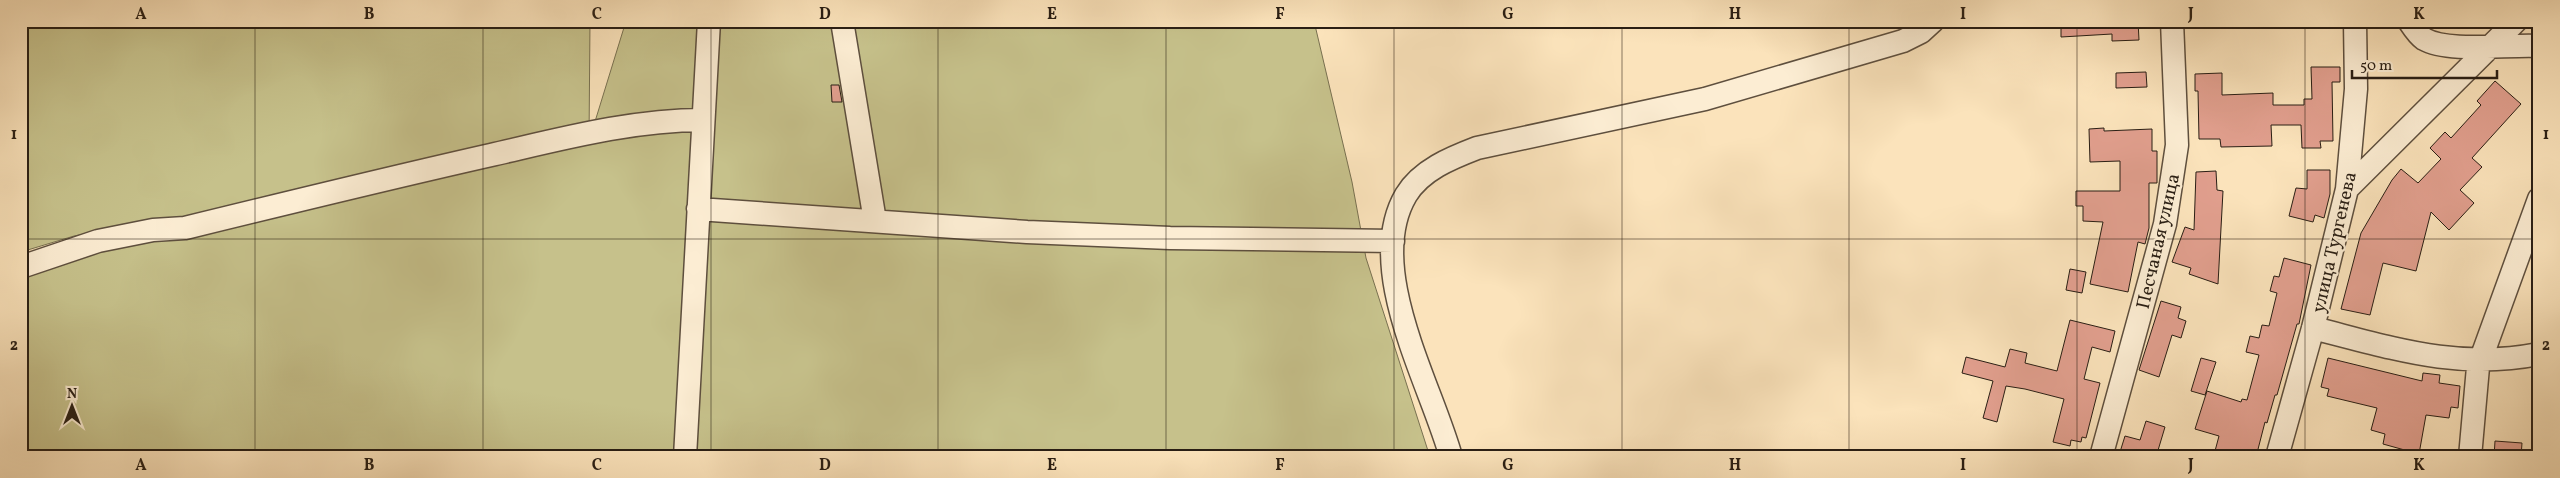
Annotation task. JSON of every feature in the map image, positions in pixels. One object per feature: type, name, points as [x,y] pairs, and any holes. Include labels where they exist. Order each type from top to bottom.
[{"type":"street","points":[[685,457],[709,21]]},
{"type":"street","points":[[842,21],[875,222]]},
{"type":"street","points":[[1451,457],[1404,325],[1397,291],[1393,241],[1396,217],[1407,194],[1424,175],[1448,159],[1477,148],[1705,99],[1752,86],[1902,41],[1921,32],[1933,21]]},
{"type":"street","name":"Песчаная улица","points":[[2102,457],[2165,224],[2172,187],[2176,145],[2172,21]]},
{"type":"street","name":"улица Тургенева","points":[[2277,457],[2313,328],[2347,189],[2356,89],[2355,21]]},
{"type":"street","points":[[2409,21],[2422,38],[2435,43],[2452,46],[2539,46]]},
{"type":"street","points":[[2347,189],[2516,21]]},
{"type":"street","points":[[21,267],[98,241],[153,230],[185,228],[547,142],[659,121],[703,120]]},
{"type":"street","points":[[2470,457],[2480,361],[2539,199]]},
{"type":"street","points":[[698,209],[1078,234],[1393,241]]},
{"type":"street","points":[[2313,328],[2428,356],[2480,361],[2539,354]]},
{"type":"shaded area","points":[[21,21],[590,21],[589,141],[626,21],[1314,21],[1352,182],[1366,258],[1430,457],[21,457],[21,271],[212,218],[151,221],[74,236],[21,252]]},
{"type":"building","points":[[2061,21],[2138,21],[2139,40],[2112,41],[2112,34],[2061,37]]},
{"type":"building","points":[[2311,67],[2340,67],[2340,82],[2332,82],[2333,141],[2320,141],[2321,148],[2302,148],[2301,125],[2271,125],[2272,146],[2221,147],[2220,139],[2199,139],[2198,91],[2195,91],[2195,74],[2222,73],[2222,95],[2273,93],[2273,105],[2304,105],[2304,99],[2312,99]]},
{"type":"building","points":[[2146,72],[2147,87],[2116,88],[2116,73]]},
{"type":"building","points":[[2495,81],[2521,104],[2472,158],[2482,167],[2460,190],[2474,203],[2449,230],[2431,212],[2416,271],[2383,263],[2370,315],[2341,309],[2361,233],[2392,180],[2401,169],[2418,183],[2441,159],[2430,148],[2445,132],[2451,138],[2481,105],[2477,101]]},
{"type":"building","points":[[831,85],[839,85],[842,102],[832,102]]},
{"type":"building","points":[[2104,128],[2104,131],[2152,129],[2152,151],[2157,151],[2157,183],[2149,183],[2149,228],[2145,244],[2138,242],[2128,292],[2090,284],[2103,222],[2083,221],[2083,206],[2076,206],[2076,191],[2120,191],[2120,161],[2090,162],[2089,129]]},
{"type":"building","points":[[2307,170],[2330,170],[2330,194],[2324,218],[2315,215],[2313,222],[2289,216],[2296,188],[2307,189]]},
{"type":"building","points":[[2216,171],[2217,190],[2223,191],[2218,284],[2189,274],[2191,268],[2172,262],[2185,227],[2194,230],[2196,172]]},
{"type":"building","points":[[2284,258],[2311,265],[2299,324],[2297,324],[2277,395],[2275,395],[2267,423],[2265,422],[2256,457],[2220,457],[2221,453],[2215,451],[2219,436],[2195,429],[2207,391],[2241,402],[2242,399],[2247,400],[2259,355],[2246,352],[2250,336],[2259,338],[2262,325],[2269,326],[2277,293],[2270,291],[2274,276],[2279,277]]},
{"type":"building","points":[[2070,269],[2086,272],[2082,293],[2066,290]]},
{"type":"building","points":[[2161,301],[2181,307],[2178,318],[2186,321],[2181,338],[2172,335],[2159,377],[2139,370]]},
{"type":"building","points":[[2070,320],[2115,331],[2110,352],[2092,347],[2084,379],[2100,383],[2086,438],[2082,437],[2081,442],[2071,440],[2070,446],[2053,442],[2064,399],[2025,389],[2006,386],[1997,422],[1983,418],[1993,381],[1962,373],[1966,357],[2005,367],[2010,349],[2027,353],[2025,363],[2057,371]]},
{"type":"building","points":[[2201,358],[2216,362],[2205,395],[2191,391]]},
{"type":"building","points":[[2328,358],[2422,381],[2423,373],[2440,375],[2439,383],[2460,386],[2458,408],[2451,407],[2449,418],[2426,415],[2419,454],[2383,444],[2385,434],[2371,430],[2377,408],[2327,396],[2329,389],[2321,387]]},
{"type":"building","points":[[2146,421],[2165,427],[2156,457],[2135,457],[2120,452],[2125,436],[2140,440]]},
{"type":"building","points":[[2495,441],[2522,443],[2521,457],[2494,457]]}]
